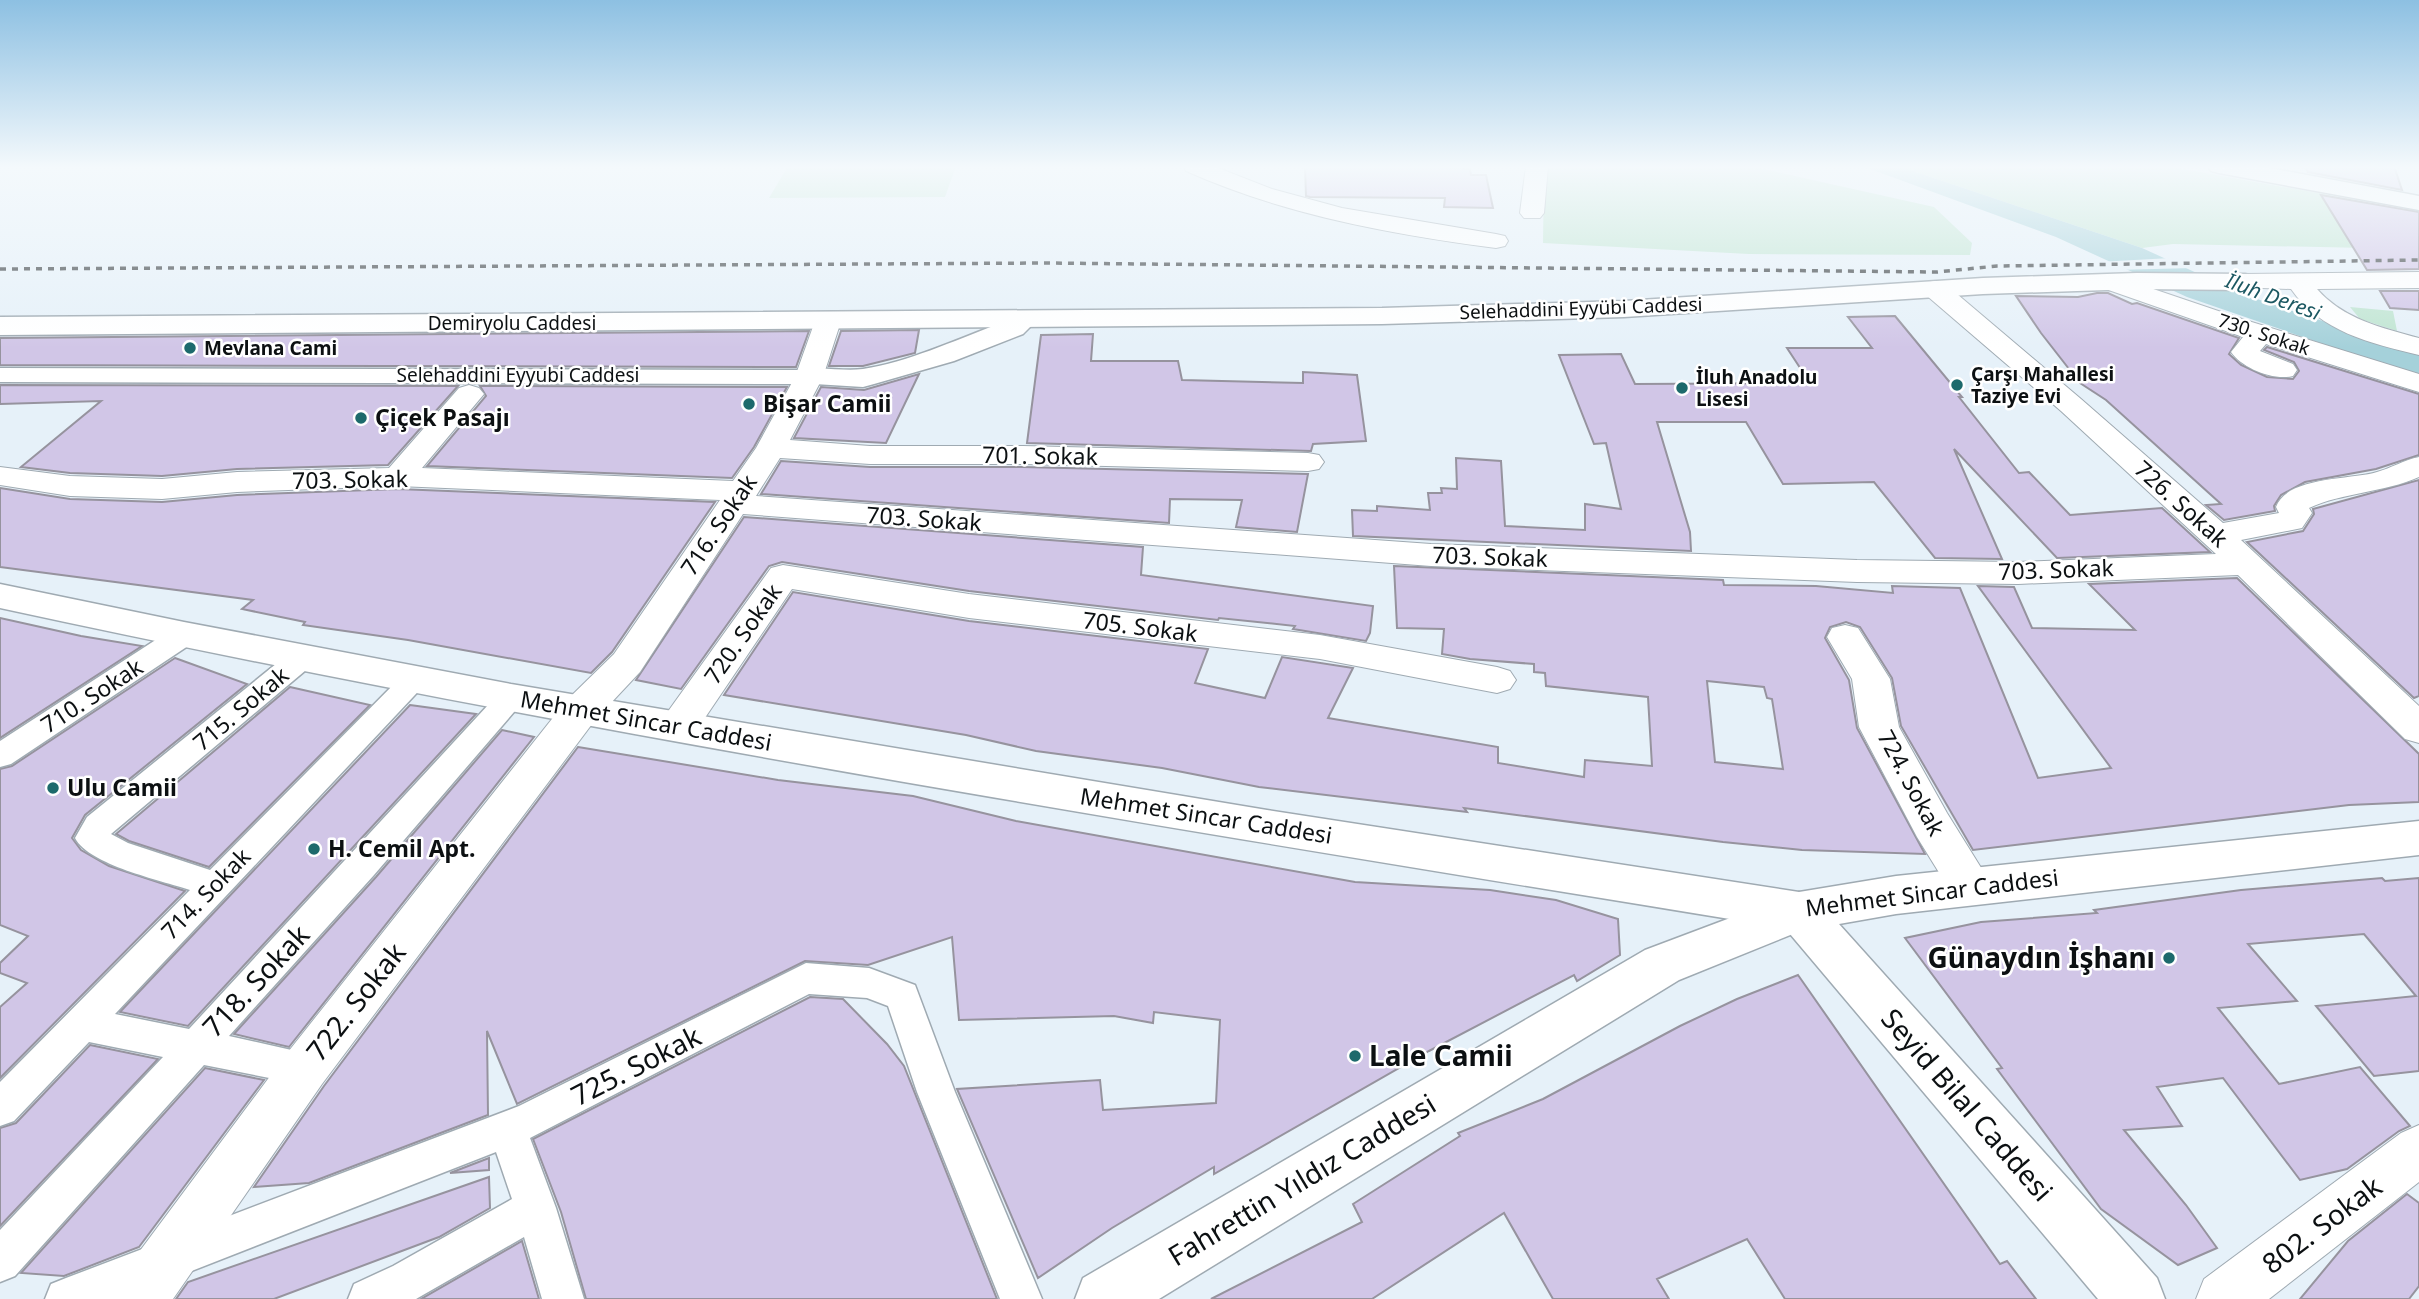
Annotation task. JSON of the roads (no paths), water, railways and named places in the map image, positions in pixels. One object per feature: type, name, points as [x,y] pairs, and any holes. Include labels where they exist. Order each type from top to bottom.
[{"type":"main road","name":"Selehaddini Eyyübi Caddesi","points":[[1024,319],[1382,316],[1624,309],[1935,289],[2137,281],[2245,282]]},
{"type":"main road","name":"Demiryolu Caddesi","points":[[0,326],[1024,319]]},
{"type":"main road","name":"Selehaddini Eyyubi Caddesi","points":[[809,377],[863,378],[944,355],[1013,328],[1024,319]]},
{"type":"main road","name":"Mehmet Sincar Caddesi","points":[[0,596],[184,635],[511,698],[1267,827],[1799,911],[1896,895],[2419,838]]},
{"type":"main road","name":"Fahrettin Yıldız Caddesi","points":[[1104,1299],[1662,965],[1799,911]]},
{"type":"main road","name":"Seyid Bilal Caddesi","points":[[1799,911],[2136,1299]]},
{"type":"street","points":[[1406,227],[1496,241]]},
{"type":"street","points":[[2245,282],[2419,280]]},
{"type":"street","name":"730. Sokak","points":[[2109,282],[2260,334],[2419,383]]},
{"type":"street","points":[[2299,282],[2309,299],[2333,318],[2419,347]]},
{"type":"street","name":"726. Sokak","points":[[1935,289],[2071,405],[2247,564],[2419,729]]},
{"type":"street","name":"716. Sokak","points":[[581,710],[627,663],[771,448],[809,377],[828,321]]},
{"type":"street","points":[[2260,334],[2245,352],[2248,356],[2283,370]]},
{"type":"street","name":"Selehaddini Eyyubi Caddesi","points":[[0,375],[809,377]]},
{"type":"street","points":[[398,477],[469,394]]},
{"type":"street","name":"701. Sokak","points":[[771,448],[870,455],[1023,455],[1308,462]]},
{"type":"street","points":[[2216,536],[2290,521],[2296,513],[2292,507],[2293,503],[2325,489],[2383,481],[2419,466]]},
{"type":"street","name":"703. Sokak","points":[[0,475],[69,486],[162,489],[237,482],[398,477],[738,497],[1431,555],[1846,571],[2018,573],[2247,564]]},
{"type":"street","name":"705. Sokak","points":[[783,576],[970,606],[1320,647],[1497,680]]},
{"type":"street","name":"720. Sokak","points":[[678,727],[783,576]]},
{"type":"street","name":"710. Sokak","points":[[0,756],[184,635]]},
{"type":"street","name":"724. Sokak","points":[[1845,636],[1871,680],[1879,727],[1932,825],[1971,887]]},
{"type":"street","name":"715. Sokak","points":[[214,885],[116,852],[91,838],[98,826],[302,658]]},
{"type":"street","name":"714. Sokak","points":[[0,1108],[415,680]]},
{"type":"street","name":"718. Sokak","points":[[0,1261],[362,866],[511,698]]},
{"type":"street","name":"722. Sokak","points":[[139,1299],[305,1068],[581,710]]},
{"type":"street","name":"725. Sokak","points":[[66,1299],[507,1129],[806,978],[869,983],[902,996],[936,1092],[1021,1299]]},
{"type":"street","points":[[82,1024],[305,1068]]},
{"type":"street","points":[[507,1129],[536,1208],[563,1299]]},
{"type":"street","name":"802. Sokak","points":[[2224,1299],[2419,1150]]},
{"type":"street","points":[[369,1299],[408,1281],[536,1208]]},
{"type":"water","points":[[2028,227],[2078,227],[2142,248],[2245,295],[2419,353],[2419,377],[2187,297]]},
{"type":"railway","points":[[0,269],[1046,263],[1937,272],[1997,266],[2419,260]]},
{"type":"place","name":"Mevlana Cami","points":[[190,348]]},
{"type":"place","name":"Çarşı Mahallesi Taziye Evi","points":[[1957,385]]},
{"type":"place","name":"İluh Anadolu Lisesi","points":[[1682,388]]},
{"type":"place","name":"Bişar Camii","points":[[749,404]]},
{"type":"place","name":"Çiçek Pasajı","points":[[361,418]]},
{"type":"place","name":"Ulu Camii","points":[[53,788]]},
{"type":"place","name":"H. Cemil Apt.","points":[[314,849]]},
{"type":"place","name":"Günaydın İşhanı","points":[[2169,958]]},
{"type":"place","name":"Lale Camii","points":[[1355,1056]]},
{"type":"water label","name":"İluh Deresi","points":[[2273,297]]}]
